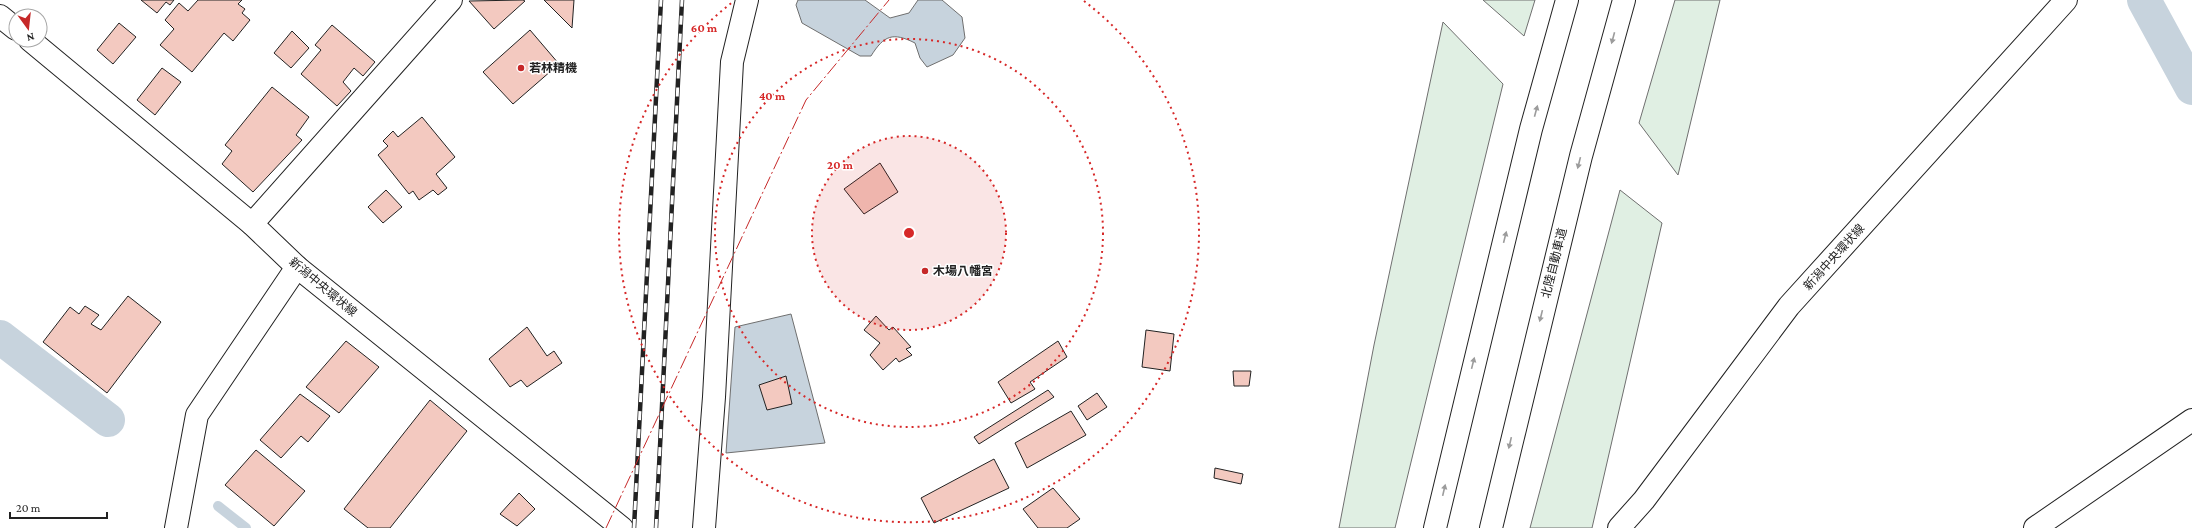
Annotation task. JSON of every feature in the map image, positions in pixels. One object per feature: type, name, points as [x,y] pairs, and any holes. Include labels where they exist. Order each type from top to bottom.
[{"type":"main road","points":[[252,224],[451,0]]},
{"type":"main road","points":[[704,528],[714,397],[732,62],[747,0]]},
{"type":"main road","points":[[1435,528],[1531,129],[1567,0]]},
{"type":"main road","name":"北陸自動車道","points":[[1490,528],[1581,156],[1624,0]]},
{"type":"main road","name":"新潟中央環状線","points":[[1619,528],[1644,500],[1789,306],[2066,0]]},
{"type":"main road","points":[[0,16],[8,22]]},
{"type":"main road","name":"新潟中央環状線","points":[[40,48],[252,224],[297,266],[622,528]]},
{"type":"main road","points":[[176,528],[197,414],[297,266]]},
{"type":"main road","points":[[2035,528],[2192,420]]},
{"type":"green space","points":[[1483,0],[1535,0],[1524,36]]},
{"type":"green space","points":[[1675,0],[1720,0],[1678,175],[1639,123]]},
{"type":"green space","points":[[1443,22],[1503,84],[1395,528],[1339,528],[1374,345]]},
{"type":"green space","points":[[1620,190],[1662,223],[1592,528],[1530,528]]},
{"type":"shaded area","points":[[798,0],[865,0],[890,18],[909,13],[918,0],[942,0],[962,17],[965,38],[953,55],[927,67],[920,58],[915,43],[901,37],[885,40],[871,56],[860,56],[802,23],[796,5]]},
{"type":"shaded area","points":[[791,314],[825,443],[726,453],[735,327]]},
{"type":"building","points":[[141,0],[174,0],[170,5],[166,2],[157,13]]},
{"type":"building","points":[[198,0],[242,0],[238,4],[245,9],[242,13],[250,20],[233,41],[224,33],[192,72],[160,45],[174,29],[165,20],[179,3],[188,11]]},
{"type":"building","points":[[544,0],[574,0],[572,28]]},
{"type":"building","points":[[469,1],[525,1],[494,29]]},
{"type":"building","points":[[119,23],[136,37],[113,64],[97,50]]},
{"type":"building","points":[[332,25],[375,62],[363,76],[354,68],[343,82],[351,91],[337,106],[301,74],[321,50],[315,45]]},
{"type":"building","name":"若林精機","points":[[530,30],[559,64],[513,104],[483,72]]},
{"type":"building","points":[[292,31],[309,48],[291,68],[274,53]]},
{"type":"building","points":[[162,68],[181,82],[155,115],[137,100]]},
{"type":"building","points":[[272,87],[309,117],[296,135],[302,140],[253,192],[222,164],[232,151],[225,145]]},
{"type":"building","points":[[422,117],[455,157],[436,174],[447,188],[438,195],[433,190],[419,200],[413,191],[409,194],[378,155],[388,146],[383,141],[393,131],[398,137]]},
{"type":"building","points":[[880,163],[898,192],[864,214],[844,189]]},
{"type":"building","points":[[386,190],[402,207],[383,223],[368,207]]},
{"type":"building","points":[[128,296],[161,322],[107,393],[43,342],[70,307],[79,314],[85,306],[99,315],[91,324],[101,330]]},
{"type":"building","points":[[876,316],[889,330],[893,327],[911,347],[906,349],[912,355],[899,362],[896,358],[883,370],[870,355],[880,343],[864,330]]},
{"type":"building","points":[[527,327],[547,356],[554,351],[562,363],[527,387],[521,380],[510,387],[489,359]]},
{"type":"building","points":[[1146,330],[1174,334],[1170,371],[1142,367]]},
{"type":"building","points":[[346,341],[379,367],[339,413],[306,387]]},
{"type":"building","points":[[1058,341],[1067,357],[1030,382],[1035,389],[1011,403],[998,382]]},
{"type":"building","points":[[1233,371],[1251,371],[1249,386],[1234,386]]},
{"type":"building","points":[[786,376],[792,404],[767,410],[759,385]]},
{"type":"building","points":[[1048,390],[1054,397],[979,444],[974,437]]},
{"type":"building","points":[[1097,393],[1107,407],[1087,420],[1078,406]]},
{"type":"building","points":[[300,394],[330,416],[308,442],[301,436],[281,458],[260,440]]},
{"type":"building","points":[[430,400],[467,431],[390,528],[368,528],[344,509]]},
{"type":"building","points":[[1071,411],[1086,435],[1027,468],[1015,443]]},
{"type":"building","points":[[256,450],[305,491],[274,526],[225,485]]},
{"type":"building","points":[[994,459],[1009,488],[934,523],[921,498]]},
{"type":"building","points":[[1215,468],[1243,474],[1241,484],[1214,478]]},
{"type":"building","points":[[1053,488],[1080,519],[1067,528],[1038,528],[1023,509]]},
{"type":"building","points":[[519,493],[535,509],[517,526],[500,514]]},
{"type":"waterway","points":[[2144,0],[2192,88]]},
{"type":"waterway","points":[[0,337],[108,420]]},
{"type":"waterway","points":[[218,506],[246,528]]},
{"type":"railway","points":[[634,528],[661,0]]},
{"type":"railway","points":[[656,528],[682,0]]},
{"type":"power","points":[[606,528],[806,100],[889,0]]},
{"type":"place","name":"若林精機","points":[[521,68]]},
{"type":"place","name":"木場八幡宮","points":[[925,271]]}]
